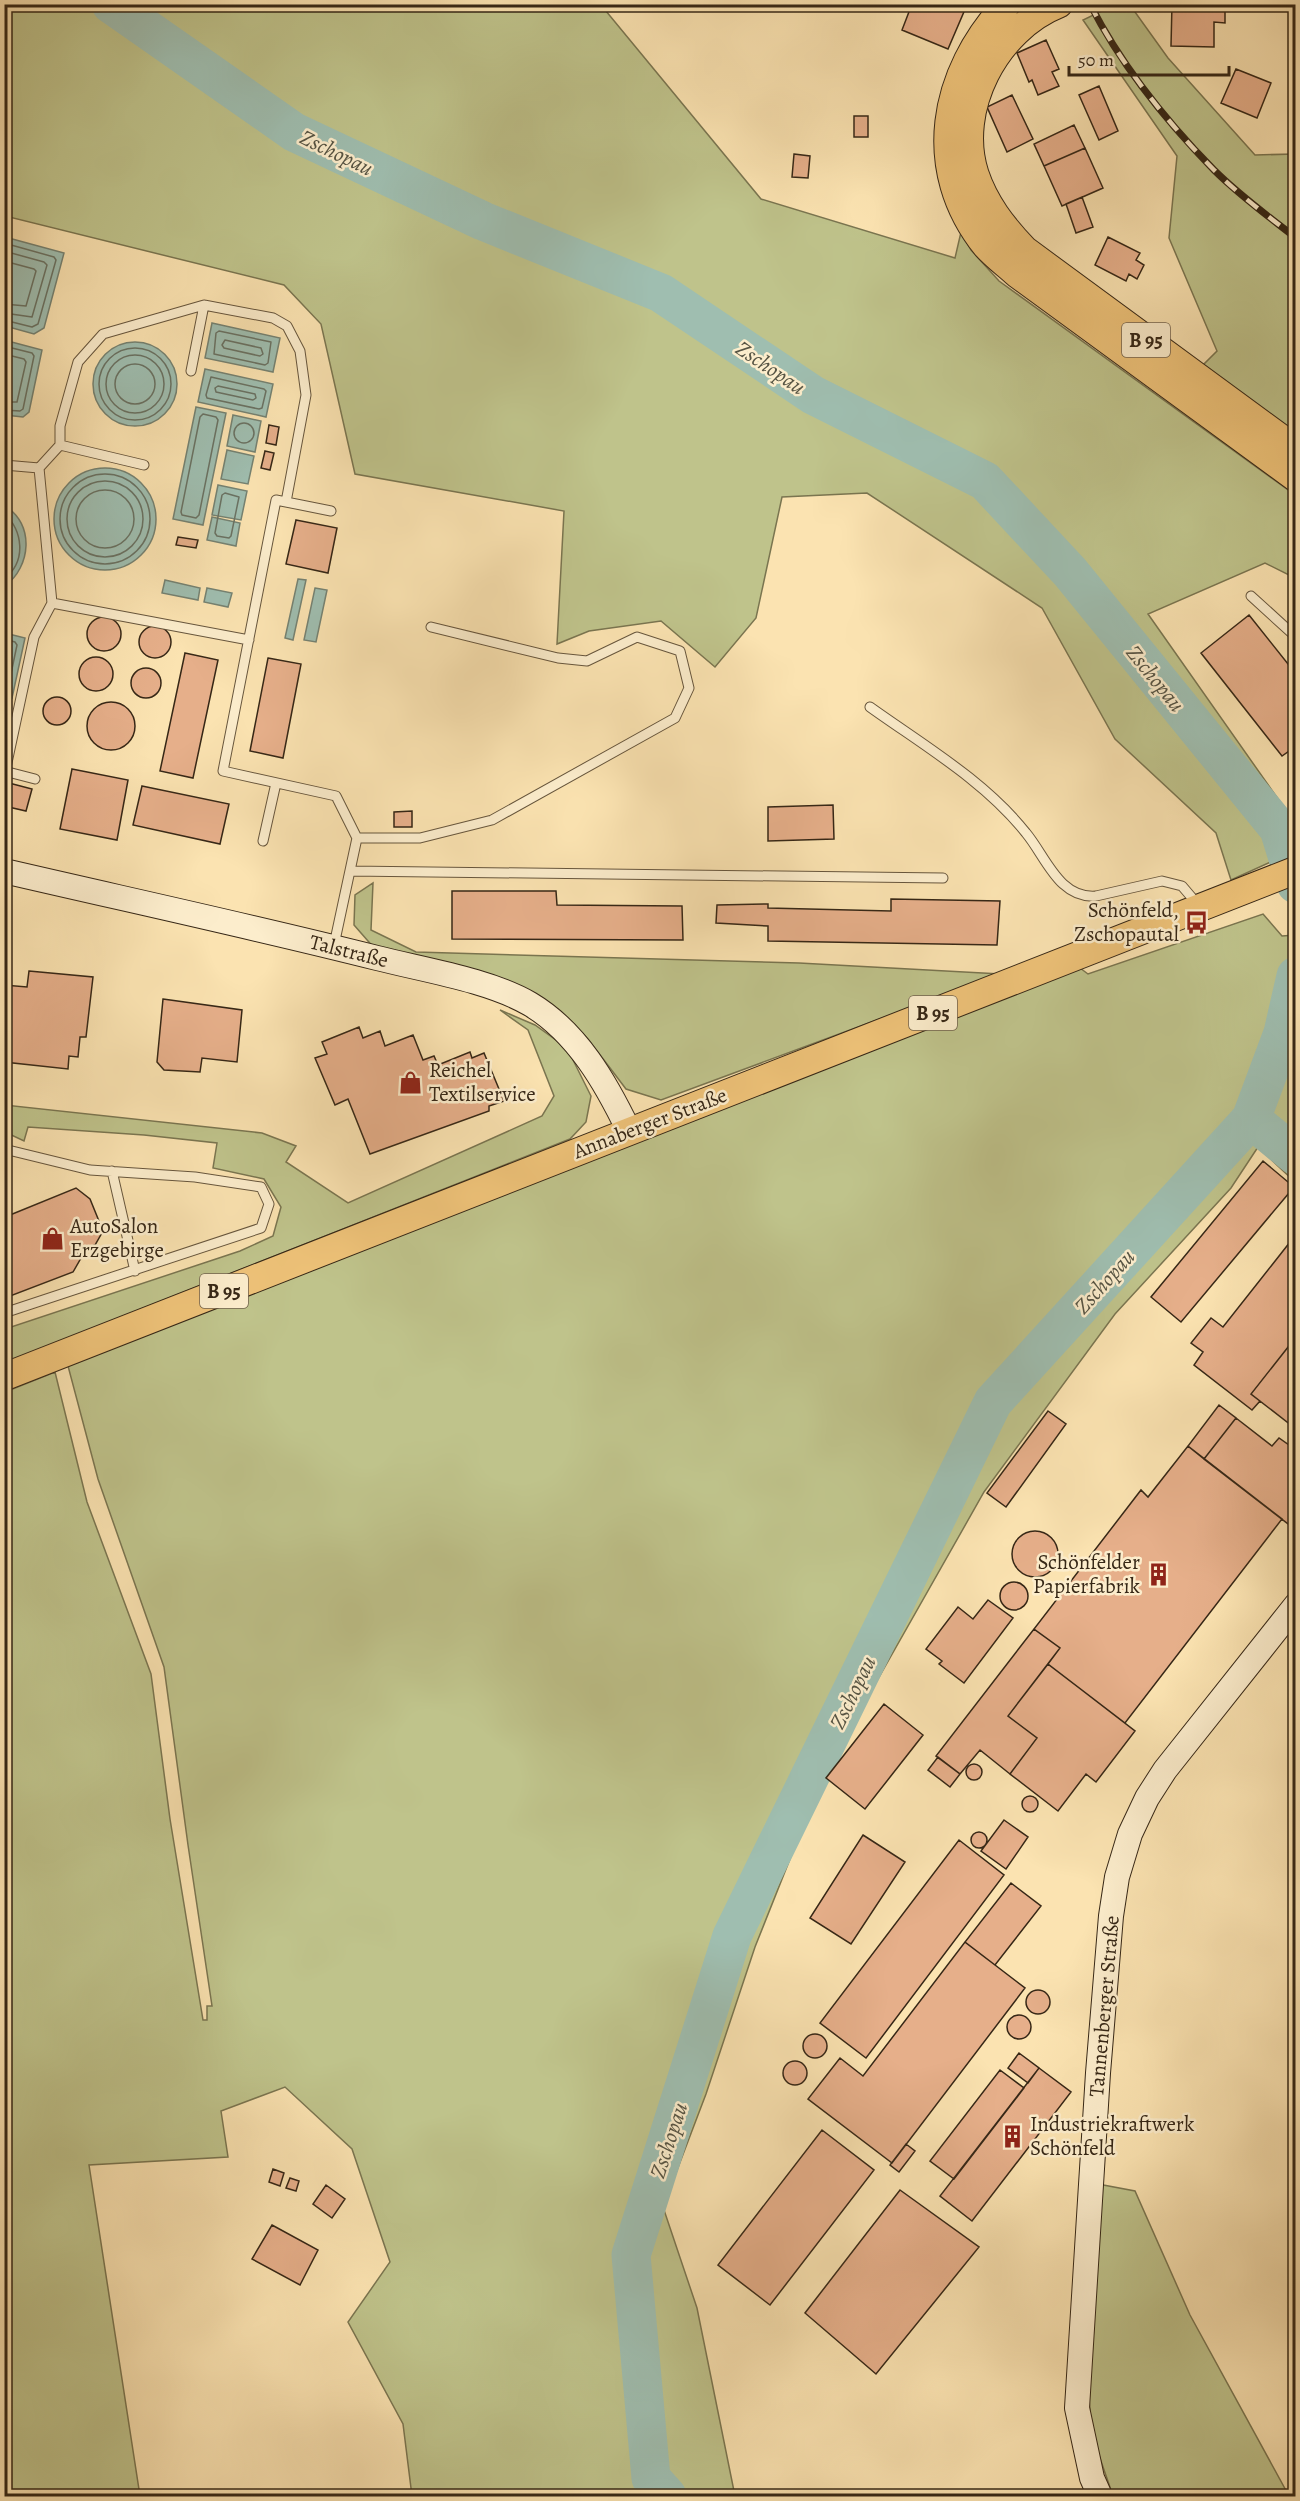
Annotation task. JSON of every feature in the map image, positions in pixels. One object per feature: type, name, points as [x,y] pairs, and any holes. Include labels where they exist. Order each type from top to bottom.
[{"type":"main road","name":"B 95","points":[[1007,4],[991,21],[976,43],[962,72],[947,127],[947,155],[952,178],[968,219],[987,247],[1017,274],[1296,478]]},
{"type":"main road","name":"B 95","points":[[1053,7],[1033,16],[1000,49],[981,84],[972,119],[970,146],[975,172],[987,201],[1002,226],[1025,250],[1296,449]]},
{"type":"main road","name":"Annaberger Straße","points":[[4,1377],[1296,870]]},
{"type":"main road","name":"Talstraße","points":[[4,871],[333,947],[502,992],[529,1004],[567,1034],[588,1060],[629,1131]]},
{"type":"main road","name":"Tannenberger Straße","points":[[1100,2496],[1092,2478],[1077,2408],[1098,2073],[1111,1916],[1117,1877],[1130,1834],[1147,1798],[1165,1770],[1296,1605]]},
{"type":"lane","points":[[191,371],[204,305]]},
{"type":"lane","points":[[35,779],[5,772],[34,637],[52,603],[39,468],[60,445],[60,426],[78,362],[103,334],[204,305],[273,318],[287,326],[300,351],[306,395],[285,502]]},
{"type":"lane","points":[[60,445],[144,465]]},
{"type":"lane","points":[[4,465],[39,468]]},
{"type":"lane","points":[[331,511],[276,500],[223,771],[336,796],[357,838],[333,947]]},
{"type":"lane","points":[[1251,596],[1296,637]]},
{"type":"lane","points":[[52,603],[249,640]]},
{"type":"lane","points":[[357,838],[420,838],[492,820],[675,718],[689,688],[681,651],[636,637],[587,661],[558,658],[431,627]]},
{"type":"lane","points":[[870,707],[998,802],[1027,833],[1068,891],[1086,897],[1096,896],[1162,881],[1182,886],[1200,908]]},
{"type":"lane","points":[[263,841],[276,783]]},
{"type":"lane","points":[[351,871],[943,878]]},
{"type":"lane","points":[[4,1149],[90,1170],[195,1177],[261,1187],[269,1204],[261,1228],[4,1313]]},
{"type":"lane","points":[[112,1172],[135,1271]]},
{"type":"green space","points":[[4,5],[601,5],[761,199],[955,258],[961,232],[971,250],[999,281],[1295,495],[1295,578],[1265,563],[1148,614],[1295,823],[1295,851],[1231,880],[1216,833],[1115,739],[1042,608],[867,493],[782,497],[756,618],[715,667],[661,621],[589,631],[557,644],[564,511],[355,474],[321,324],[284,285],[5,216]]},
{"type":"green space","points":[[1114,5],[1130,5],[1168,58],[1255,155],[1295,154],[1295,437],[1201,367],[1217,351],[1169,238],[1177,156],[1083,20]]},
{"type":"green space","points":[[373,883],[371,930],[416,952],[799,963],[1001,974],[661,1100],[626,1089],[588,1039],[558,1009],[498,978],[375,949],[354,925],[355,895]]},
{"type":"green space","points":[[1263,914],[1282,936],[1295,935],[1295,1182],[1258,1147],[1231,1188],[1115,1314],[984,1492],[823,1776],[755,1947],[706,2094],[663,2207],[697,2308],[735,2496],[412,2496],[403,2424],[348,2322],[390,2262],[352,2149],[285,2087],[221,2111],[228,2157],[89,2165],[140,2496],[5,2496],[5,1392],[55,1372],[87,1502],[151,1674],[170,1819],[203,2020],[207,2020],[207,2006],[212,2006],[164,1667],[98,1479],[68,1366],[1080,968],[1088,974]]},
{"type":"green space","points":[[500,1010],[535,1025],[567,1048],[591,1096],[586,1122],[570,1139],[5,1363],[5,1329],[240,1251],[273,1236],[281,1207],[264,1179],[213,1168],[217,1143],[144,1135],[28,1127],[24,1141],[5,1132],[5,1105],[262,1133],[296,1146],[286,1162],[348,1203],[542,1116],[554,1096],[528,1030]]},
{"type":"green space","points":[[1098,2184],[1135,2191],[1190,2315],[1289,2496],[1113,2496],[1092,2435],[1086,2362]]},
{"type":"water","points":[[5,237],[64,253],[44,328],[34,334],[5,326]]},
{"type":"water","points":[[212,323],[280,338],[273,372],[205,358]]},
{"type":"water","points":[[4,340],[42,350],[29,412],[23,417],[5,415]]},
{"type":"water","points":[[135,342],[151,345],[165,354],[174,368],[177,384],[174,400],[165,414],[151,423],[135,426],[119,423],[105,414],[96,400],[93,384],[96,368],[105,354],[119,345]]},
{"type":"water","points":[[205,369],[273,384],[266,417],[198,402]]},
{"type":"water","points":[[196,407],[226,413],[203,525],[173,519]]},
{"type":"water","points":[[233,415],[261,421],[255,452],[227,446]]},
{"type":"water","points":[[227,450],[254,456],[248,484],[221,479]]},
{"type":"water","points":[[105,468],[134,476],[148,490],[156,519],[148,548],[134,562],[105,570],[76,562],[62,548],[54,519],[62,490],[76,476]]},
{"type":"water","points":[[218,485],[247,491],[241,520],[212,515]]},
{"type":"water","points":[[5,506],[21,523],[26,546],[20,568],[5,586]]},
{"type":"water","points":[[212,517],[240,523],[236,546],[207,540]]},
{"type":"water","points":[[298,579],[306,580],[293,640],[285,638]]},
{"type":"water","points":[[165,580],[200,588],[198,600],[162,593]]},
{"type":"water","points":[[207,588],[232,593],[228,607],[204,602]]},
{"type":"water","points":[[315,588],[327,590],[316,642],[304,640]]},
{"type":"water","points":[[5,633],[25,638],[12,698],[5,696]]},
{"type":"building","points":[[912,4],[960,4],[966,7],[948,49],[902,30]]},
{"type":"building","points":[[1172,4],[1225,4],[1225,23],[1214,22],[1214,47],[1171,46]]},
{"type":"building","points":[[1046,40],[1059,69],[1052,72],[1059,86],[1038,95],[1032,80],[1029,82],[1017,53]]},
{"type":"building","points":[[1236,69],[1271,83],[1257,118],[1221,103]]},
{"type":"building","points":[[1099,86],[1118,131],[1099,140],[1079,95]]},
{"type":"building","points":[[1012,95],[1033,139],[1007,152],[987,107]]},
{"type":"building","points":[[854,116],[868,116],[868,137],[854,137]]},
{"type":"building","points":[[1074,125],[1085,148],[1044,166],[1034,144]]},
{"type":"building","points":[[1085,148],[1103,188],[1062,206],[1044,166]]},
{"type":"building","points":[[794,154],[810,156],[808,178],[792,177]]},
{"type":"building","points":[[1082,197],[1093,227],[1076,233],[1066,204]]},
{"type":"building","points":[[1108,237],[1140,253],[1136,260],[1144,265],[1137,279],[1129,274],[1126,281],[1095,265]]},
{"type":"building","points":[[269,425],[279,427],[276,445],[266,443]]},
{"type":"building","points":[[265,451],[274,453],[270,470],[261,468]]},
{"type":"building","points":[[296,520],[337,528],[328,573],[286,564]]},
{"type":"building","points":[[178,537],[198,540],[196,548],[176,545]]},
{"type":"building","points":[[1249,615],[1296,674],[1296,746],[1282,756],[1201,653]]},
{"type":"building","points":[[104,617],[116,622],[121,634],[116,646],[104,651],[92,646],[87,634],[92,622]]},
{"type":"building","points":[[155,626],[166,631],[171,642],[166,653],[155,658],[144,653],[139,642],[144,631]]},
{"type":"building","points":[[185,653],[218,660],[193,778],[160,771]]},
{"type":"building","points":[[96,657],[108,662],[113,674],[108,686],[96,691],[84,686],[79,674],[84,662]]},
{"type":"building","points":[[268,658],[301,664],[283,758],[250,751]]},
{"type":"building","points":[[146,668],[157,672],[161,683],[157,694],[146,698],[135,694],[131,683],[135,672]]},
{"type":"building","points":[[57,697],[67,701],[71,711],[67,721],[57,725],[47,721],[43,711],[47,701]]},
{"type":"building","points":[[111,702],[128,709],[135,726],[128,743],[111,750],[94,743],[87,726],[94,709]]},
{"type":"building","points":[[72,769],[128,780],[117,840],[60,829]]},
{"type":"building","points":[[9,783],[32,789],[26,811],[4,806]]},
{"type":"building","points":[[142,786],[229,804],[220,844],[133,825]]},
{"type":"building","points":[[833,805],[834,839],[768,841],[768,807]]},
{"type":"building","points":[[412,811],[412,827],[394,827],[394,812]]},
{"type":"building","points":[[452,891],[556,891],[557,905],[682,906],[683,940],[452,939]]},
{"type":"building","points":[[891,899],[1000,901],[997,945],[768,941],[768,926],[716,923],[717,905],[768,904],[768,908],[891,911]]},
{"type":"building","points":[[29,971],[93,977],[86,1037],[80,1037],[78,1057],[69,1056],[68,1069],[4,1062],[4,985],[27,987]]},
{"type":"building","points":[[163,999],[242,1010],[237,1062],[202,1058],[200,1072],[164,1070],[157,1062]]},
{"type":"building","name":"Reichel Textilservice","points":[[359,1027],[363,1038],[380,1031],[385,1046],[413,1035],[423,1060],[434,1056],[438,1065],[470,1052],[472,1058],[484,1053],[504,1101],[489,1106],[489,1111],[370,1154],[348,1099],[335,1105],[315,1058],[327,1054],[322,1042]]},
{"type":"building","points":[[1263,1161],[1294,1187],[1181,1322],[1151,1297]]},
{"type":"building","name":"AutoSalon Erzgebirge","points":[[76,1188],[90,1199],[103,1231],[95,1245],[76,1251],[81,1258],[73,1272],[5,1298],[4,1262],[10,1260],[4,1245],[4,1203],[10,1215]]},
{"type":"building","points":[[1294,1237],[1296,1238],[1296,1337],[1251,1394],[1260,1401],[1252,1410],[1194,1365],[1203,1352],[1191,1343],[1211,1318],[1223,1327]]},
{"type":"building","points":[[1296,1337],[1296,1429],[1251,1394]]},
{"type":"building","points":[[1219,1405],[1236,1418],[1204,1459],[1188,1446]]},
{"type":"building","points":[[1048,1411],[1066,1424],[1006,1507],[987,1493]]},
{"type":"building","points":[[1236,1418],[1272,1446],[1279,1438],[1296,1450],[1290,1460],[1296,1464],[1296,1523],[1292,1527],[1204,1459]]},
{"type":"building","name":"Schönfelder Papierfabrik","points":[[1188,1446],[1282,1519],[1125,1723],[1048,1664],[1060,1648],[1034,1629],[1141,1490],[1148,1497]]},
{"type":"building","points":[[1035,1531],[1051,1538],[1058,1554],[1051,1570],[1035,1577],[1019,1570],[1012,1554],[1019,1538]]},
{"type":"building","points":[[1014,1582],[1024,1586],[1028,1596],[1024,1606],[1014,1610],[1004,1606],[1000,1596],[1004,1586]]},
{"type":"building","points":[[988,1600],[1013,1618],[964,1683],[939,1664],[942,1661],[926,1649],[958,1607],[973,1619]]},
{"type":"building","points":[[1034,1629],[1060,1648],[1008,1716],[1037,1738],[1010,1774],[980,1750],[960,1774],[936,1756]]},
{"type":"building","points":[[1048,1664],[1135,1731],[1096,1782],[1086,1774],[1058,1811],[1010,1774],[1037,1738],[1008,1716]]},
{"type":"building","points":[[884,1704],[923,1735],[865,1809],[826,1778]]},
{"type":"building","points":[[938,1757],[960,1774],[950,1787],[928,1770]]},
{"type":"building","points":[[974,1764],[982,1772],[974,1780],[966,1772]]},
{"type":"building","points":[[1030,1796],[1038,1804],[1030,1812],[1022,1804]]},
{"type":"building","points":[[1004,1820],[1028,1837],[1006,1869],[981,1851]]},
{"type":"building","points":[[979,1832],[987,1840],[979,1848],[971,1840]]},
{"type":"building","points":[[863,1835],[905,1862],[851,1944],[810,1918]]},
{"type":"building","points":[[959,1840],[1004,1875],[866,2058],[820,2023]]},
{"type":"building","points":[[1011,1883],[1041,1906],[995,1965],[965,1942]]},
{"type":"building","points":[[965,1942],[1025,1988],[892,2163],[808,2099],[840,2058],[863,2076]]},
{"type":"building","points":[[1038,1990],[1047,1993],[1050,2002],[1047,2011],[1038,2014],[1029,2011],[1026,2002],[1029,1993]]},
{"type":"building","points":[[1019,2015],[1028,2018],[1031,2027],[1028,2036],[1019,2039],[1010,2036],[1007,2027],[1010,2018]]},
{"type":"building","points":[[815,2034],[824,2037],[827,2046],[824,2055],[815,2058],[806,2055],[803,2046],[806,2037]]},
{"type":"building","points":[[1019,2053],[1039,2068],[1028,2083],[1008,2068]]},
{"type":"building","points":[[795,2061],[804,2064],[807,2073],[804,2082],[795,2085],[786,2082],[783,2073],[786,2064]]},
{"type":"building","name":"Industriekraftwerk Schönfeld","points":[[1039,2068],[1071,2092],[972,2221],[940,2196]]},
{"type":"building","points":[[1000,2070],[1024,2088],[954,2179],[930,2161]]},
{"type":"building","points":[[822,2130],[874,2170],[770,2305],[718,2265]]},
{"type":"building","points":[[906,2144],[915,2151],[899,2172],[890,2165]]},
{"type":"building","points":[[273,2169],[284,2173],[280,2186],[269,2182]]},
{"type":"building","points":[[290,2178],[299,2181],[296,2191],[286,2188]]},
{"type":"building","points":[[326,2185],[345,2199],[332,2218],[313,2204]]},
{"type":"building","points":[[900,2190],[979,2247],[876,2374],[805,2313]]},
{"type":"building","points":[[272,2225],[318,2250],[300,2285],[252,2259]]},
{"type":"waterway","name":"Zschopau","points":[[111,4],[294,132],[483,221],[661,293],[813,395],[985,481],[1070,572],[1279,829],[1296,884]]},
{"type":"waterway","name":"Zschopau","points":[[667,2496],[651,2478],[631,2255],[732,1936],[993,1402],[1251,1119],[1283,1033],[1296,976]]},
{"type":"waterway","points":[[1251,1119],[1296,1156]]},
{"type":"railway","points":[[1090,4],[1130,71],[1196,152],[1254,205],[1296,238]]},
{"type":"place","name":"Schönfeld, Zschopautal","points":[[1197,922]]},
{"type":"place","name":"Reichel Textilservice","points":[[411,1082]]},
{"type":"place","name":"AutoSalon Erzgebirge","points":[[52,1238]]},
{"type":"place","name":"Schönfelder Papierfabrik","points":[[1158,1574]]},
{"type":"place","name":"Industriekraftwerk Schönfeld","points":[[1012,2136]]}]
